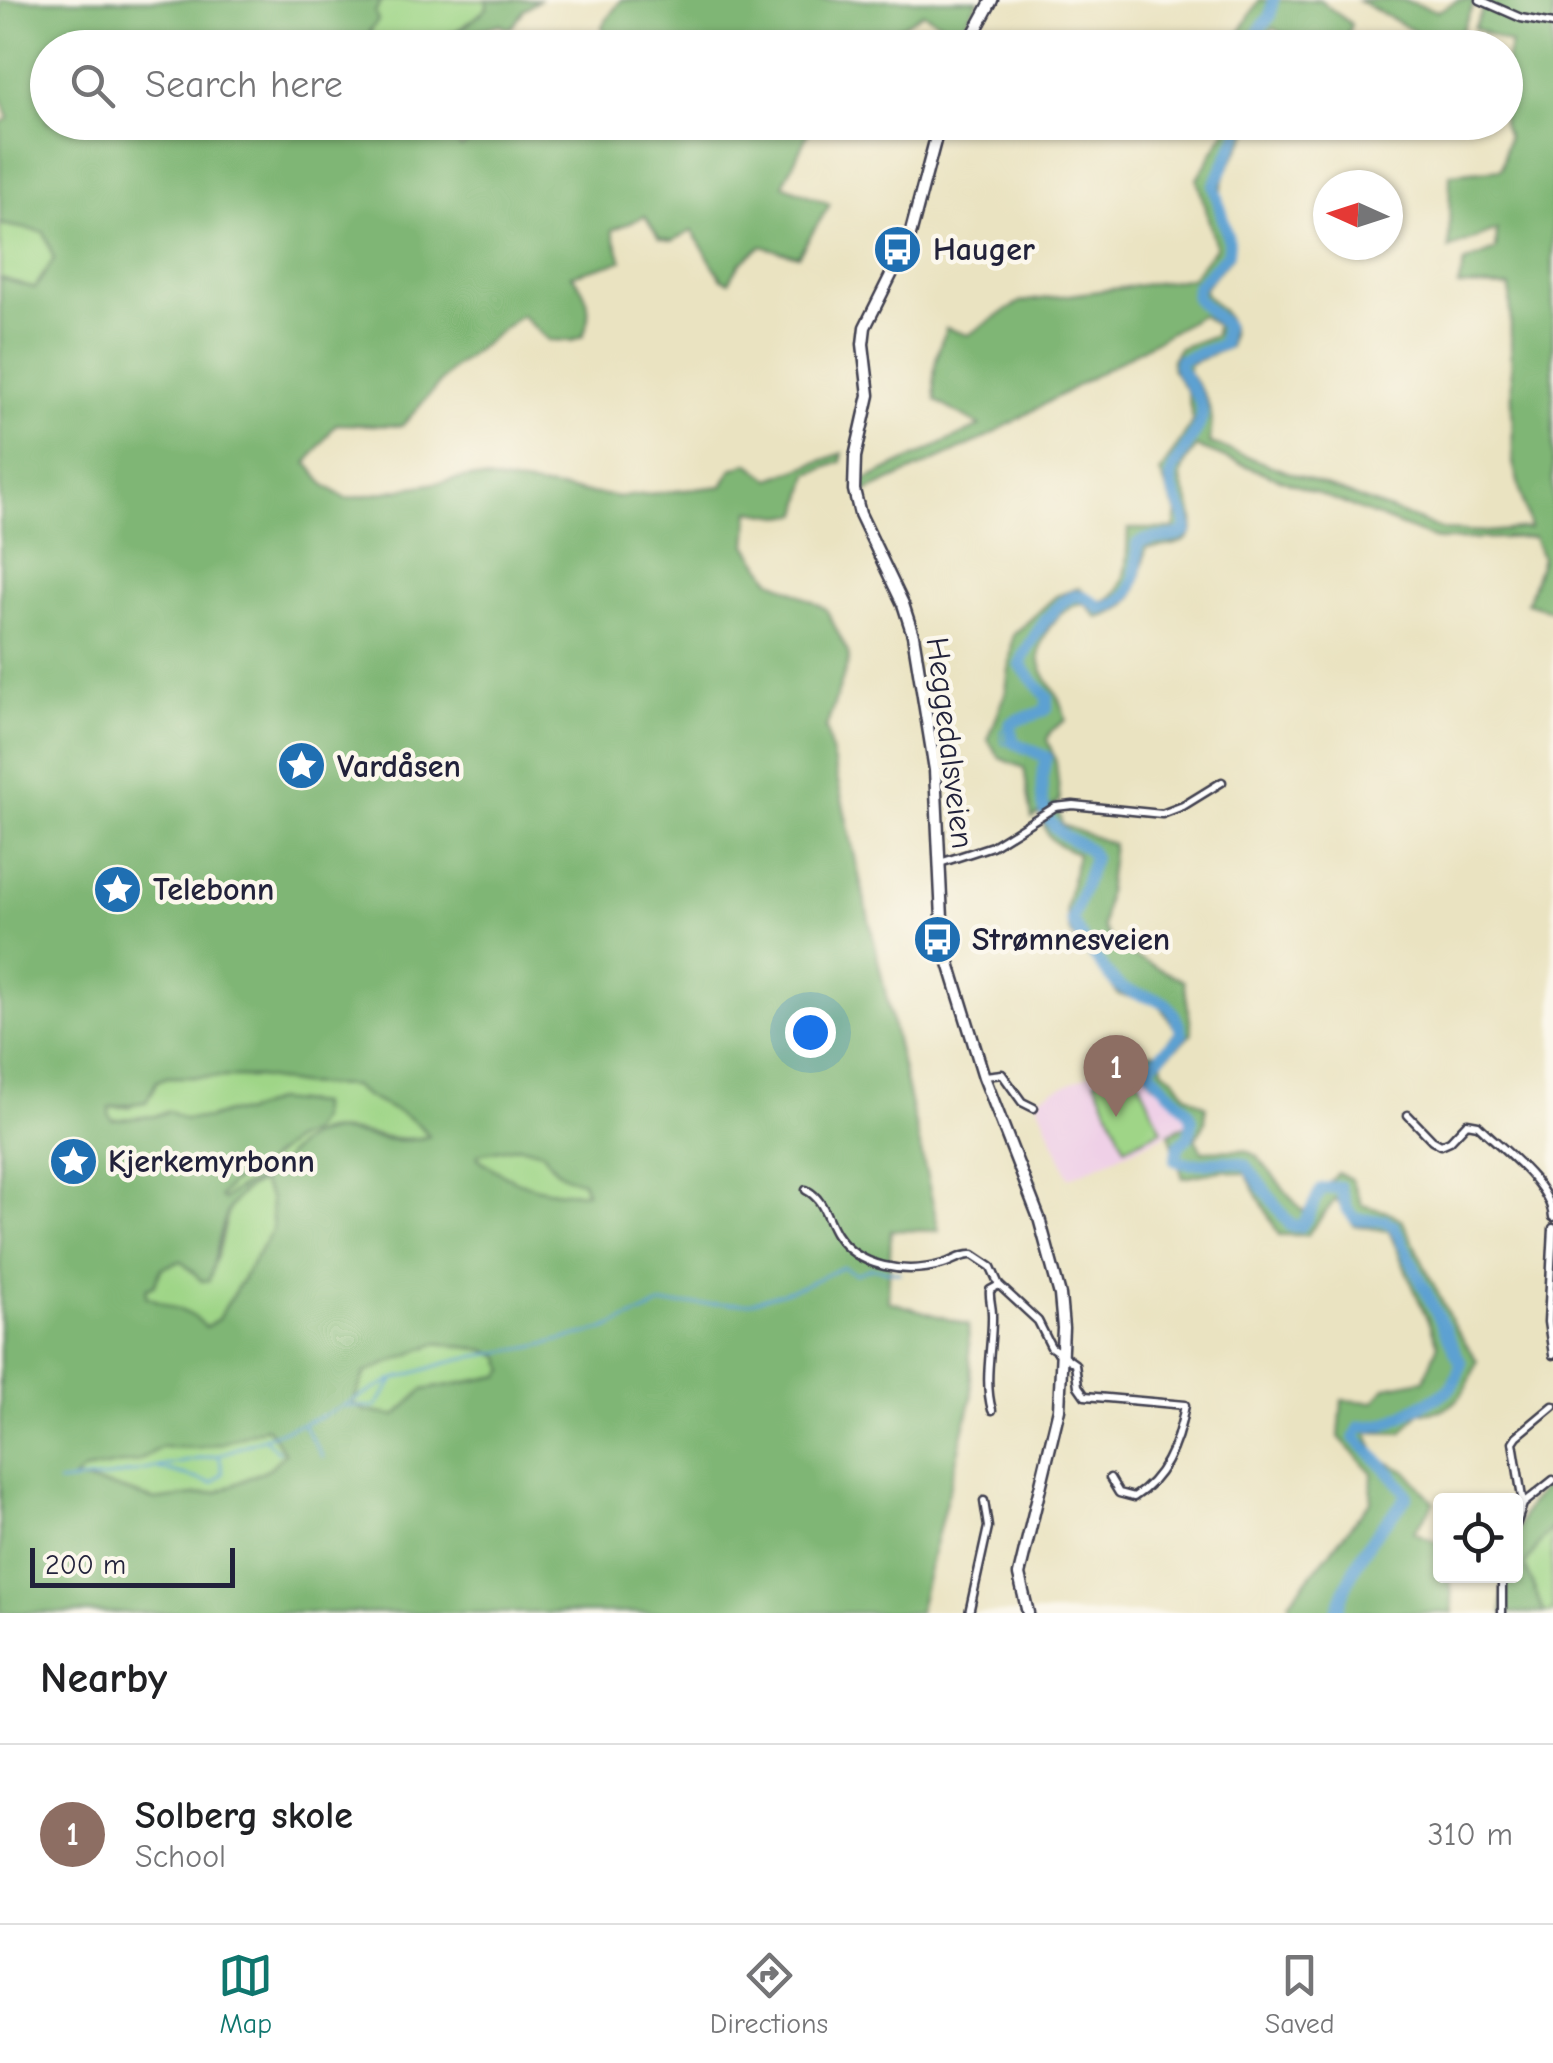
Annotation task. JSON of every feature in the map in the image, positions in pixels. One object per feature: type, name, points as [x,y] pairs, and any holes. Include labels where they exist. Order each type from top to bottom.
[{"type":"main road","points":[[976,30],[992,0]]},
{"type":"main road","name":"Heggedalsveien","points":[[935,140],[909,238],[865,327],[869,395],[854,480],[860,514],[903,604],[912,634],[935,770],[946,948],[984,1076],[1039,1218],[1060,1295],[1062,1354],[1056,1423],[1020,1560],[1020,1589],[1028,1613]]},
{"type":"street","points":[[1480,0],[1521,18],[1553,24]]},
{"type":"street","points":[[940,863],[992,846],[1045,811],[1074,806],[1162,814],[1222,782]]},
{"type":"street","points":[[984,1076],[1002,1074],[1022,1102],[1034,1108]]},
{"type":"street","points":[[1408,1115],[1441,1145],[1467,1123],[1478,1125],[1548,1196],[1553,1217]]},
{"type":"street","points":[[806,1190],[818,1198],[848,1249],[868,1262],[926,1268],[973,1255],[992,1268],[999,1285],[1038,1321],[1051,1348],[1075,1364],[1078,1386],[1084,1396],[1185,1405],[1172,1452],[1156,1480],[1134,1497],[1119,1493],[1110,1478]]},
{"type":"street","points":[[1553,1228],[1548,1322],[1553,1355]]},
{"type":"street","points":[[992,1410],[989,1297],[990,1290],[999,1285]]},
{"type":"street","points":[[1524,1504],[1514,1442],[1516,1436],[1553,1406]]},
{"type":"street","points":[[1524,1504],[1553,1480]]},
{"type":"street","points":[[970,1613],[988,1527],[984,1502]]},
{"type":"street","points":[[1502,1583],[1502,1613]]},
{"type":"shaded area","points":[[1132,1055],[1153,1083],[1189,1109],[1189,1124],[1069,1178],[1036,1098]]},
{"type":"green space","points":[[0,0],[382,0],[375,12],[378,21],[370,30],[30,30],[30,140],[454,140],[461,147],[472,140],[805,140],[783,185],[830,204],[798,256],[761,246],[740,263],[729,282],[722,279],[692,231],[672,241],[659,238],[645,216],[612,230],[622,261],[572,275],[588,304],[583,336],[572,341],[548,340],[521,315],[452,369],[402,426],[336,424],[307,463],[325,485],[346,499],[469,477],[620,497],[722,486],[732,469],[748,463],[770,479],[843,453],[841,462],[809,474],[799,514],[781,516],[750,511],[747,545],[770,579],[826,609],[848,653],[826,728],[939,1231],[891,1230],[888,1301],[968,1325],[972,1397],[918,1613],[0,1613],[0,278],[35,288],[54,259],[44,232],[0,224],[0,123],[9,118],[0,97]],"holes":[[[167,1077],[258,1077],[300,1084],[353,1086],[413,1121],[429,1136],[408,1140],[333,1132],[316,1135],[298,1145],[280,1164],[284,1173],[244,1185],[224,1200],[220,1197],[231,1183],[252,1174],[292,1141],[309,1134],[319,1119],[319,1104],[276,1100],[243,1113],[227,1112],[209,1118],[184,1119],[168,1111],[112,1120],[110,1107],[146,1102],[157,1081]],[[520,1146],[543,1152],[559,1172],[582,1181],[586,1192],[557,1191],[516,1181],[478,1158],[478,1154]],[[261,1182],[270,1197],[273,1229],[218,1319],[206,1327],[194,1316],[146,1296],[147,1288],[154,1285],[162,1268],[181,1261],[202,1281],[209,1280],[229,1210],[247,1189]],[[437,1343],[485,1350],[501,1357],[505,1370],[500,1376],[423,1390],[396,1416],[365,1411],[353,1403],[365,1373]],[[267,1427],[285,1453],[270,1468],[218,1492],[155,1500],[74,1479],[84,1471],[138,1461],[162,1447],[197,1448]]]},
{"type":"green space","points":[[382,0],[487,0],[487,8],[457,30],[371,30],[374,12]]},
{"type":"green space","points":[[487,0],[539,0],[524,10],[512,27],[500,24],[461,30],[487,8]]},
{"type":"green space","points":[[621,0],[979,0],[961,30],[923,13],[895,30],[603,30],[602,26]]},
{"type":"green space","points":[[1259,0],[1319,0],[1351,24],[1349,30],[1241,30]]},
{"type":"green space","points":[[1358,0],[1403,0],[1438,11],[1459,0],[1475,0],[1462,30],[1412,30]]},
{"type":"green space","points":[[1487,0],[1553,0],[1553,611],[1527,603],[1542,558],[1534,537],[1438,540],[1197,447],[1181,475],[1192,512],[1192,532],[1188,538],[1146,548],[1134,593],[1122,608],[1098,618],[1085,603],[1075,605],[1057,618],[1044,637],[1040,648],[1042,669],[1066,720],[1047,739],[1056,762],[1060,801],[1032,818],[1024,768],[1000,758],[988,740],[1006,692],[1013,635],[1056,596],[1079,588],[1101,603],[1111,597],[1125,572],[1128,529],[1174,529],[1177,513],[1160,473],[1193,421],[1187,391],[1172,369],[1172,359],[1179,348],[1215,335],[1216,325],[1201,315],[981,440],[859,495],[857,484],[980,426],[936,401],[935,364],[946,328],[968,335],[1020,302],[1191,278],[1216,247],[1197,179],[1220,140],[1244,140],[1226,171],[1220,194],[1233,243],[1232,256],[1204,288],[1230,323],[1229,347],[1189,364],[1188,372],[1208,405],[1210,443],[1444,530],[1530,528],[1513,463],[1510,287],[1458,286],[1464,263],[1496,250],[1497,230],[1449,249],[1450,174],[1501,169],[1507,140],[1523,140],[1523,30],[1474,28]]},
{"type":"green space","points":[[0,224],[44,232],[54,259],[35,288],[0,278]]},
{"type":"green space","points":[[1057,805],[1062,825],[1113,844],[1103,927],[1117,948],[1184,981],[1192,1033],[1162,1061],[1163,1070],[1175,1078],[1186,1094],[1206,1106],[1205,1123],[1195,1139],[1202,1151],[1244,1150],[1257,1156],[1303,1212],[1338,1173],[1351,1179],[1362,1205],[1402,1220],[1454,1326],[1477,1361],[1464,1391],[1451,1405],[1420,1412],[1402,1433],[1367,1432],[1377,1457],[1407,1472],[1433,1502],[1414,1532],[1433,1540],[1433,1583],[1451,1583],[1453,1613],[1293,1613],[1289,1602],[1371,1501],[1372,1473],[1339,1437],[1342,1400],[1374,1402],[1386,1387],[1424,1380],[1438,1344],[1389,1231],[1354,1225],[1336,1199],[1307,1235],[1279,1235],[1246,1174],[1224,1170],[1183,1178],[1169,1133],[1189,1124],[1189,1109],[1153,1083],[1132,1055],[1158,1052],[1177,1031],[1157,1001],[1119,995],[1070,932],[1066,909],[1077,853],[1052,840],[1041,814]]},
{"type":"green space","points":[[1131,1063],[1162,1130],[1125,1147],[1095,1080]]},
{"type":"green space","points":[[167,1077],[258,1077],[300,1084],[353,1086],[413,1121],[429,1136],[400,1138],[325,1131],[287,1154],[285,1173],[244,1185],[224,1200],[220,1198],[231,1183],[252,1174],[292,1141],[309,1134],[277,1100],[243,1113],[227,1112],[209,1118],[184,1119],[168,1111],[112,1120],[108,1115],[109,1107],[128,1107],[152,1094],[156,1081]]},
{"type":"green space","points":[[520,1146],[543,1152],[559,1172],[582,1181],[586,1193],[529,1186],[478,1158],[478,1154]]},
{"type":"green space","points":[[260,1181],[270,1197],[273,1229],[218,1319],[205,1327],[194,1316],[146,1296],[147,1288],[154,1285],[162,1268],[181,1261],[202,1281],[220,1249],[231,1204],[247,1187]]},
{"type":"green space","points":[[437,1343],[486,1350],[501,1357],[505,1370],[501,1376],[424,1390],[396,1416],[365,1411],[353,1403],[364,1373]]},
{"type":"green space","points":[[267,1427],[285,1453],[270,1468],[218,1492],[155,1500],[73,1479],[84,1471],[138,1461],[162,1447],[238,1437]]},
{"type":"green space","points":[[1553,1479],[1553,1530],[1551,1527],[1525,1565],[1544,1613],[1502,1613],[1503,1583],[1523,1583],[1523,1517]]},
{"type":"green space","points":[[1551,1526],[1553,1613],[1544,1613],[1524,1565]]},
{"type":"waterway","points":[[1260,30],[1270,16],[1273,0]]},
{"type":"waterway","points":[[1236,140],[1214,186],[1229,242],[1228,253],[1197,286],[1196,298],[1225,325],[1223,344],[1180,360],[1179,368],[1196,394],[1202,412],[1197,430],[1171,476],[1186,531],[1137,544],[1132,586],[1113,605],[1101,609],[1084,597],[1072,597],[1053,612],[1020,665],[1047,697],[1047,708],[1010,724],[1013,742],[1046,757],[1042,781],[1046,814],[1059,832],[1087,848],[1094,858],[1072,920],[1075,927],[1118,985],[1167,1004],[1177,1020],[1182,1034],[1149,1067],[1192,1120],[1175,1160],[1229,1161],[1247,1166],[1291,1226],[1301,1226],[1321,1189],[1340,1187],[1347,1209],[1356,1219],[1386,1221],[1394,1226],[1461,1363],[1454,1383],[1444,1394],[1388,1423],[1360,1427],[1355,1438],[1407,1495],[1361,1557],[1336,1613]]},
{"type":"waterway","points":[[1010,724],[1001,731],[1003,744],[1020,745]]},
{"type":"waterway","points":[[58,1483],[105,1478],[219,1455],[324,1415],[395,1379],[459,1359],[533,1347],[606,1329],[660,1305],[749,1303],[800,1287],[843,1267],[855,1274],[872,1268],[900,1273]]},
{"type":"waterway","points":[[345,1406],[375,1407],[393,1382]]},
{"type":"waterway","points":[[303,1424],[323,1457]]},
{"type":"waterway","points":[[266,1440],[279,1452]]},
{"type":"waterway","points":[[160,1469],[213,1483],[223,1473],[219,1455]]},
{"type":"place","name":"Hauger","points":[[898,249]]},
{"type":"place","name":"Vardåsen","points":[[302,766]]},
{"type":"place","name":"Telebonn","points":[[118,889]]},
{"type":"place","name":"Strømnesveien","points":[[937,939]]},
{"type":"place","name":"Solberg skole","points":[[1116,1117]]},
{"type":"place","name":"Kjerkemyrbonn","points":[[73,1161]]}]
